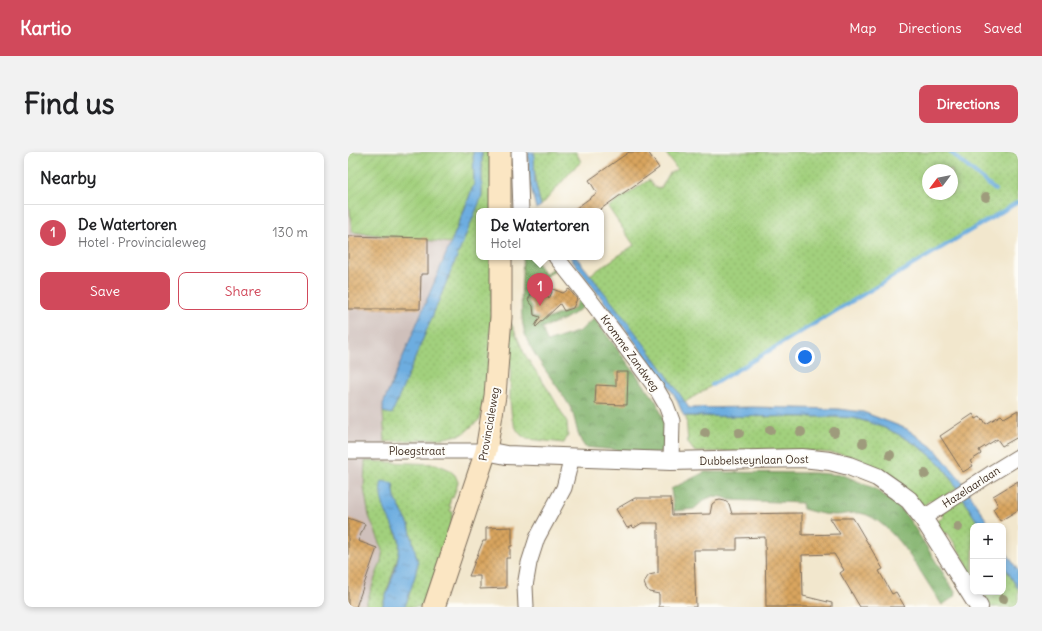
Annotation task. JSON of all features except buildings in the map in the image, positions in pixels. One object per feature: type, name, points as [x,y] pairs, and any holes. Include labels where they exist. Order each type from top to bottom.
[{"type":"main road","points":[[500,152],[500,208]]},
{"type":"main road","name":"Provincialeweg","points":[[434,607],[486,451],[495,396],[501,324],[501,260]]},
{"type":"street","points":[[519,152],[521,208]]},
{"type":"street","name":"Kromme Zandweg","points":[[558,260],[656,388],[666,405],[672,421],[671,461]]},
{"type":"street","name":"Ploegstraat","points":[[348,451],[486,451]]},
{"type":"street","name":"Dubbelsteynlaan Oost","points":[[486,451],[506,455],[671,461],[802,458],[830,461],[849,466],[877,477],[909,500],[924,518],[973,605]]},
{"type":"street","points":[[526,607],[525,586],[529,563],[537,538],[564,488],[572,457]]},
{"type":"street","name":"Hazelaarlaan","points":[[924,518],[1018,457]]},
{"type":"shaded area","points":[[348,206],[350,209],[352,232],[451,243],[383,404],[385,442],[372,472],[393,546],[373,607],[348,607]]},
{"type":"green space","points":[[348,152],[473,152],[474,184],[451,243],[352,232],[350,209],[348,206]]},
{"type":"green space","points":[[482,152],[494,152],[494,208],[477,208],[482,196]]},
{"type":"green space","points":[[534,152],[576,152],[581,162],[573,169],[541,206],[535,181]]},
{"type":"green space","points":[[665,152],[1018,152],[1018,202],[685,402],[647,348],[590,275],[634,245],[608,207],[649,180],[654,187],[661,188],[669,174],[677,169]]},
{"type":"green space","points":[[476,210],[476,260],[494,260],[488,382],[480,419],[463,434],[445,438],[385,442],[383,412],[392,413]]},
{"type":"green space","points":[[523,260],[535,260],[545,274],[553,268],[555,270],[534,285],[527,300],[532,308],[532,317],[546,319],[574,309],[579,300],[585,306],[565,319],[542,328],[547,342],[580,331],[594,318],[656,401],[666,434],[664,447],[661,453],[585,447],[579,437],[572,410],[536,357],[527,340],[522,321],[521,288]]},
{"type":"green space","points":[[511,323],[525,355],[551,394],[567,422],[568,435],[564,443],[527,439],[517,430],[512,419],[510,400]]},
{"type":"green space","points":[[686,416],[840,417],[865,421],[889,430],[922,449],[941,465],[957,488],[934,504],[930,500],[923,506],[892,476],[858,458],[841,454],[811,451],[695,452],[688,443]]},
{"type":"green space","points":[[365,461],[436,464],[448,469],[455,475],[458,482],[453,498],[451,497],[449,506],[451,507],[450,511],[453,512],[448,544],[422,607],[405,607],[415,576],[417,563],[409,525],[395,498],[393,483],[392,526],[399,539],[400,550],[382,607],[365,607],[381,561],[383,550],[369,516],[364,488]]},
{"type":"green space","points":[[705,472],[814,473],[843,475],[876,489],[900,508],[911,522],[955,592],[954,597],[942,605],[917,566],[896,538],[872,517],[860,513],[839,515],[827,514],[803,509],[802,503],[730,500],[723,497],[713,496],[704,500],[694,509],[674,511],[671,489]]},
{"type":"green space","points":[[964,498],[966,504],[978,523],[970,523],[970,577],[964,570],[967,564],[948,533],[942,533],[935,523],[944,517],[941,513]]},
{"type":"green space","points":[[1006,569],[1018,589],[1018,607],[987,607],[985,604],[987,599],[985,595],[1006,595]]},
{"type":"water","points":[[473,152],[482,152],[482,196],[392,414],[383,412],[383,404],[474,184]]},
{"type":"water","points":[[528,152],[534,152],[535,181],[541,206],[538,208],[536,208],[529,179]]},
{"type":"water","points":[[572,260],[578,260],[620,312],[649,350],[689,408],[753,407],[838,409],[863,412],[907,429],[935,449],[961,480],[988,523],[978,523],[947,473],[932,457],[911,442],[877,425],[844,417],[684,416],[675,396]]},
{"type":"water","points":[[382,481],[393,483],[395,498],[409,525],[418,563],[405,607],[382,607],[397,563],[400,545],[381,498]]},
{"type":"water","points":[[1006,552],[1018,571],[1018,589],[1006,569]]},
{"type":"waterway","points":[[950,152],[995,190]]},
{"type":"waterway","points":[[712,385],[1018,202]]},
{"type":"place","name":"De Watertoren","points":[[540,306]]}]
